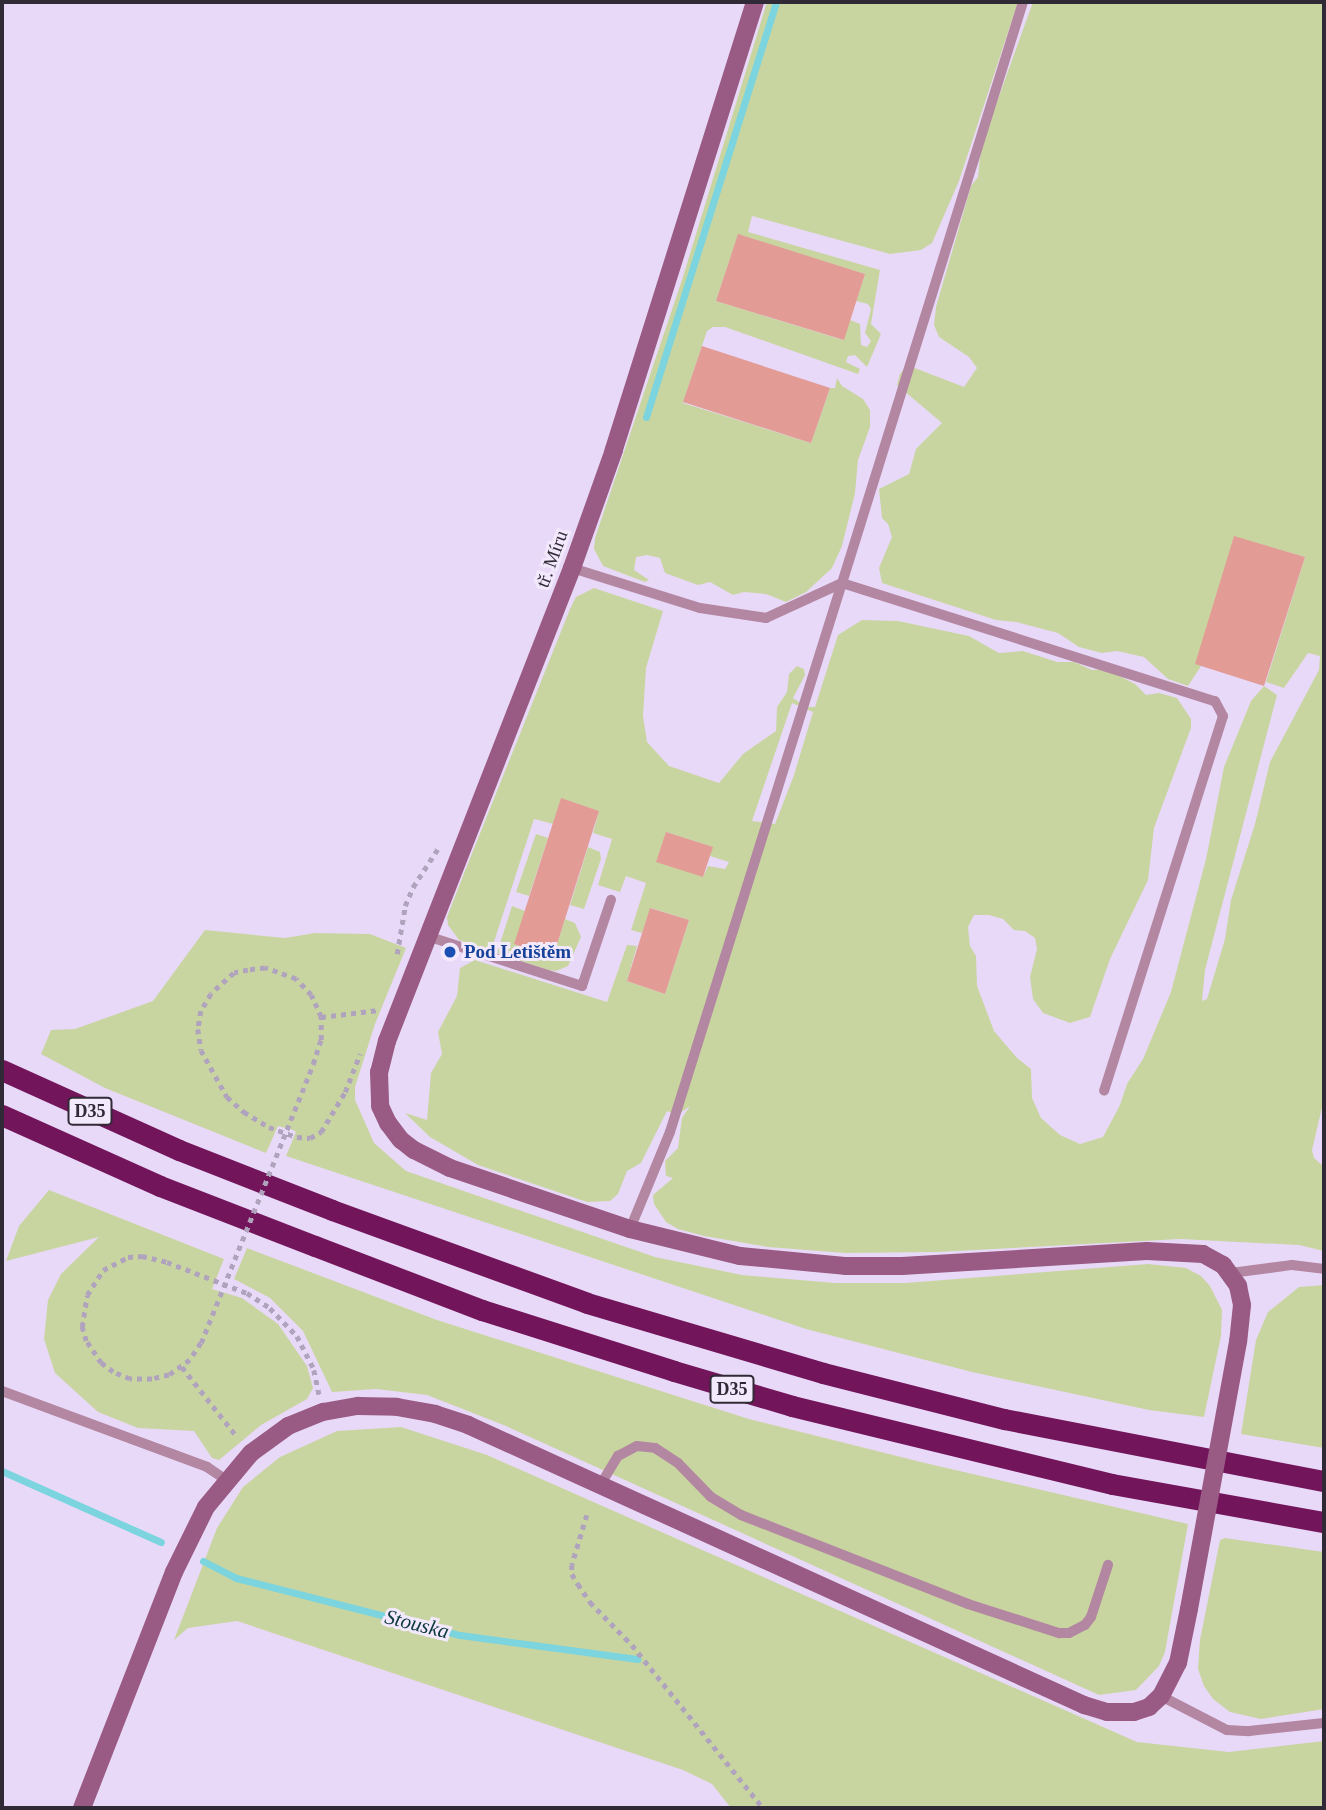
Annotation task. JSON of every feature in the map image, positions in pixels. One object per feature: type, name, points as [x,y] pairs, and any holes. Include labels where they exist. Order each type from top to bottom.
[{"type":"highway","name":"D35","points":[[2,1070],[179,1150],[332,1210],[587,1303],[823,1373],[1004,1419],[1324,1481]]},
{"type":"highway","name":"D35","points":[[2,1115],[160,1186],[481,1310],[674,1371],[792,1406],[1085,1477],[1324,1522]]},
{"type":"main road","name":"tř. Míru","points":[[629,1229],[436,1162],[407,1145],[388,1123],[378,1099],[380,1072],[399,1009],[572,568],[614,450],[755,2]]},
{"type":"main road","points":[[82,1808],[178,1562],[206,1507],[251,1453],[288,1426],[323,1412],[376,1406],[435,1414],[503,1439],[1091,1708],[1134,1712],[1149,1707],[1161,1696],[1178,1663],[1238,1341],[1241,1296],[1231,1273],[1211,1256],[1180,1251],[938,1265],[845,1266],[792,1263],[709,1250],[629,1229]]},
{"type":"lane","points":[[629,1229],[670,1132],[1023,2]]},
{"type":"lane","points":[[572,568],[700,608],[766,618],[842,583],[1215,701],[1223,716],[1104,1091]]},
{"type":"lane","points":[[427,936],[582,986],[611,900]]},
{"type":"lane","points":[[1231,1273],[1292,1265],[1324,1269]]},
{"type":"lane","points":[[2,1391],[207,1467],[226,1480]]},
{"type":"lane","points":[[601,1484],[618,1456],[638,1446],[655,1448],[678,1463],[711,1497],[741,1515],[968,1604],[1059,1633],[1069,1633],[1085,1625],[1091,1617],[1108,1565]]},
{"type":"lane","points":[[1161,1696],[1227,1730],[1249,1731],[1324,1723]]},
{"type":"path","points":[[397,959],[405,906],[413,887],[444,841]]},
{"type":"path","points":[[323,1412],[308,1355],[286,1322],[260,1301],[156,1258],[128,1257],[103,1270],[87,1294],[83,1311],[82,1327],[93,1354],[113,1372],[130,1379],[152,1379],[182,1367],[201,1343],[313,1064],[321,1040],[321,1017],[311,995],[284,972],[265,968],[234,973],[211,994],[201,1011],[198,1029],[201,1050],[215,1080],[227,1097],[244,1112],[269,1127],[310,1139],[321,1132],[345,1092],[364,1045]]},
{"type":"path","points":[[373,1022],[382,998]]},
{"type":"path","points":[[321,1017],[399,1009]]},
{"type":"path","points":[[182,1367],[251,1453]]},
{"type":"path","points":[[587,1515],[574,1553],[572,1574],[590,1602],[632,1645],[763,1808]]},
{"type":"green space","points":[[767,2],[1018,2],[959,181],[932,243],[921,250],[890,254],[752,216],[748,232],[880,270],[871,324],[881,334],[867,367],[855,355],[848,356],[846,362],[860,369],[858,374],[725,327],[713,327],[707,331],[683,403],[811,443],[830,388],[835,388],[837,378],[842,386],[863,399],[870,410],[870,427],[858,460],[855,493],[842,546],[832,568],[806,592],[786,602],[766,594],[744,592],[733,595],[710,582],[698,585],[665,573],[660,558],[647,555],[636,557],[634,570],[649,580],[645,582],[603,566],[594,549],[595,538],[682,280]],"holes":[[[738,235],[865,274],[856,301],[868,304],[871,309],[865,333],[871,341],[867,347],[861,345],[860,324],[850,320],[843,340],[716,301]]]},
{"type":"green space","points":[[1033,2],[1324,2],[1324,1099],[1312,1150],[1314,1158],[1324,1167],[1324,1251],[1299,1245],[1180,1239],[937,1252],[845,1253],[768,1247],[678,1229],[666,1222],[654,1204],[653,1195],[673,1178],[666,1176],[665,1161],[678,1148],[682,1118],[690,1106],[677,1115],[667,1111],[641,1163],[627,1171],[618,1194],[610,1201],[587,1202],[478,1165],[430,1137],[405,1113],[427,1120],[431,1073],[442,1054],[438,1032],[457,996],[460,968],[475,960],[607,1002],[627,945],[637,946],[627,981],[665,994],[689,920],[651,908],[642,933],[631,930],[646,883],[626,876],[620,892],[598,885],[612,839],[593,833],[599,811],[561,799],[553,824],[534,819],[491,951],[459,940],[448,925],[447,917],[570,609],[576,597],[594,588],[663,611],[646,668],[643,716],[647,742],[669,766],[719,783],[743,754],[776,731],[777,707],[787,692],[789,674],[797,666],[804,669],[805,675],[793,698],[806,707],[815,707],[838,635],[862,620],[898,621],[969,636],[999,653],[1023,651],[1057,662],[1074,662],[1092,670],[1106,669],[1135,684],[1146,695],[1159,693],[1177,698],[1191,719],[1191,728],[1154,828],[1148,880],[1110,959],[1090,1017],[1070,1023],[1043,1013],[1033,999],[1030,977],[1037,949],[1035,938],[1025,931],[1014,930],[1003,919],[989,915],[974,915],[968,927],[970,946],[976,956],[977,986],[994,1031],[1017,1058],[1031,1069],[1032,1098],[1041,1118],[1060,1135],[1080,1144],[1103,1137],[1120,1105],[1127,1084],[1143,1059],[1171,992],[1206,859],[1224,767],[1251,701],[1264,686],[1277,695],[1205,970],[1202,1001],[1207,999],[1225,939],[1231,900],[1255,824],[1270,762],[1319,670],[1320,656],[1308,653],[1284,688],[1266,682],[1305,557],[1234,537],[1201,666],[1188,686],[1168,679],[1144,657],[1117,651],[1102,653],[1079,647],[1058,633],[1016,622],[996,620],[882,583],[879,568],[892,537],[888,524],[882,518],[879,489],[909,474],[916,449],[942,423],[897,385],[900,374],[907,365],[964,387],[977,368],[969,357],[939,337],[934,325],[936,307],[971,186],[978,177],[981,146]],"holes":[[[792,703],[813,712],[794,775],[775,824],[752,821]],[[666,832],[712,847],[710,856],[729,862],[725,869],[708,866],[703,877]]]},
{"type":"green space","points":[[536,834],[548,838],[529,896],[516,892]]},
{"type":"green space","points":[[588,847],[600,852],[601,859],[584,909],[570,905]]},
{"type":"green space","points":[[512,906],[525,911],[515,944],[553,957],[565,919],[575,923],[581,937],[568,966],[556,971],[548,970],[497,953]]},
{"type":"green space","points":[[205,930],[285,938],[315,933],[370,934],[406,948],[375,1024],[355,1087],[355,1100],[374,1143],[406,1171],[655,1257],[742,1275],[835,1283],[905,1283],[1148,1264],[1186,1268],[1201,1276],[1210,1286],[1222,1310],[1221,1336],[1204,1417],[1149,1410],[972,1372],[806,1329],[286,1156],[296,1132],[293,1130],[278,1126],[266,1153],[105,1088],[41,1054],[51,1030],[75,1029],[153,1001]]},
{"type":"green space","points":[[49,1190],[224,1259],[212,1289],[242,1298],[278,1324],[307,1366],[313,1388],[307,1399],[261,1425],[219,1460],[212,1458],[194,1431],[138,1428],[98,1412],[55,1373],[44,1339],[48,1300],[61,1274],[99,1237],[6,1261],[19,1226]]},
{"type":"green space","points":[[247,1248],[437,1320],[749,1419],[1188,1524],[1165,1652],[1159,1666],[1136,1690],[1099,1695],[506,1426],[427,1395],[376,1389],[332,1392],[303,1331],[270,1298],[234,1279]]},
{"type":"green space","points":[[1324,1285],[1324,1448],[1241,1434],[1256,1340],[1268,1312],[1299,1287]]},
{"type":"green space","points":[[401,1427],[487,1455],[1137,1742],[1229,1752],[1324,1741],[1324,1808],[731,1808],[712,1784],[683,1770],[237,1621],[188,1628],[174,1640],[217,1528],[243,1487],[280,1457],[337,1431]]},
{"type":"green space","points":[[1225,1538],[1324,1552],[1324,1709],[1261,1719],[1230,1712],[1213,1699],[1204,1686],[1198,1669],[1200,1640],[1220,1540]]},
{"type":"building","points":[[738,234],[865,274],[844,340],[716,301]]},
{"type":"building","points":[[702,346],[830,388],[811,443],[683,402]]},
{"type":"building","points":[[1234,536],[1305,557],[1264,686],[1195,664]]},
{"type":"building","points":[[561,798],[599,811],[553,957],[514,944]]},
{"type":"building","points":[[666,832],[713,847],[703,877],[656,862]]},
{"type":"building","points":[[650,908],[689,920],[665,994],[627,981]]},
{"type":"waterway","points":[[646,417],[776,2]]},
{"type":"waterway","name":"Stouska","points":[[2,1471],[161,1542]]},
{"type":"waterway","name":"Stouska","points":[[203,1561],[236,1578],[460,1635],[637,1659]]},
{"type":"place","name":"Pod Letištěm","points":[[450,952]]}]
